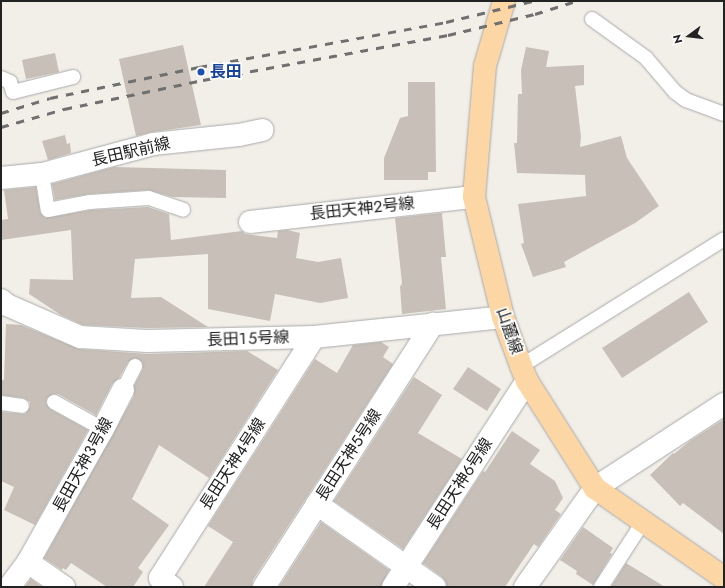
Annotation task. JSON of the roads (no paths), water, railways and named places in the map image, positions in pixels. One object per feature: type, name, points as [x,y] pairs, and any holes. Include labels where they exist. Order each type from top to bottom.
[{"type":"main road","name":"山麓線","points":[[504,1],[485,66],[474,197],[503,317],[524,374],[595,488],[724,578]]},
{"type":"street","name":"長田駅前線","points":[[1,178],[42,174],[153,144],[239,135],[262,130]]},
{"type":"street","name":"長田天神２号線","points":[[250,222],[474,197]]},
{"type":"street","name":"長田１５号線","points":[[3,306],[80,337],[146,342],[314,337],[503,317]]},
{"type":"street","name":"長田天神５号線","points":[[264,587],[433,324]]},
{"type":"street","name":"長田天神４号線","points":[[172,587],[160,578],[314,337]]},
{"type":"street","name":"長田天神６号線","points":[[393,587],[524,374]]},
{"type":"street","name":"長田天神３号線","points":[[10,586],[28,562],[103,429],[123,390]]},
{"type":"street","points":[[525,587],[595,488],[724,404]]},
{"type":"street","points":[[317,504],[435,587]]},
{"type":"street","points":[[28,562],[64,587]]},
{"type":"street","points":[[719,587],[724,578]]},
{"type":"lane","points":[[592,19],[646,58],[675,92],[686,100],[724,114]]},
{"type":"lane","points":[[1,78],[10,82],[13,92],[73,77]]},
{"type":"lane","points":[[42,174],[48,210],[90,202],[150,198],[183,210]]},
{"type":"lane","points":[[524,374],[724,239]]},
{"type":"lane","name":"長田天神３号線","points":[[123,390],[135,366]]},
{"type":"lane","points":[[54,402],[103,429]]},
{"type":"lane","points":[[1,403],[22,406]]},
{"type":"lane","points":[[601,587],[643,522]]},
{"type":"railway","points":[[1,113],[50,98],[199,67],[446,22],[532,1]]},
{"type":"railway","points":[[1,127],[64,109],[203,80],[448,35],[535,14],[576,1]]},
{"type":"place","name":"長田","points":[[201,72]]}]
